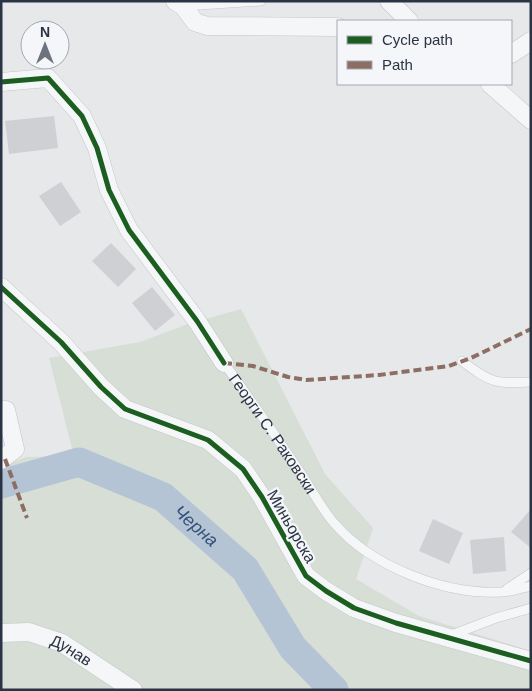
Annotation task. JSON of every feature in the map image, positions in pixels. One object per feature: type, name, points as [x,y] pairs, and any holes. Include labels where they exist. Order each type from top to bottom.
[{"type":"street","points":[[389,1],[408,20]]},
{"type":"street","points":[[179,4],[195,22],[207,26],[337,27]]},
{"type":"street","points":[[512,53],[531,41]]},
{"type":"street","name":"Георги С. Раковски","points":[[1,82],[48,78],[82,116],[97,148],[109,190],[129,230],[196,321],[224,363]]},
{"type":"street","points":[[491,85],[531,120]]},
{"type":"street","name":"Миньорска","points":[[1,287],[61,342],[101,387],[125,409],[208,440],[243,469],[262,498],[306,576],[326,591],[354,608],[396,623],[531,661]]},
{"type":"street","points":[[1,410],[6,410],[15,449],[1,460]]},
{"type":"street","name":"Дунав","points":[[1,633],[30,632],[62,642],[133,690]]},
{"type":"lane","points":[[179,4],[261,1]]},
{"type":"lane","points":[[462,361],[487,379],[501,383],[531,382]]},
{"type":"lane","name":"Георги С. Раковски","points":[[224,363],[255,405],[333,522],[358,547],[391,565],[435,584],[469,591],[502,592],[531,586]]},
{"type":"lane","points":[[502,592],[531,573]]},
{"type":"lane","points":[[446,638],[496,618],[531,608]]},
{"type":"shaded area","points":[[241,309],[325,474],[373,528],[356,579],[419,616],[531,651],[531,690],[1,690],[1,467],[26,457],[74,456],[49,358],[140,342],[188,324]]},
{"type":"building","points":[[54,116],[58,148],[9,154],[5,121]]},
{"type":"building","points":[[61,182],[81,212],[60,226],[39,196]]},
{"type":"building","points":[[111,243],[136,269],[118,287],[92,261]]},
{"type":"building","points":[[152,287],[175,315],[155,331],[132,303]]},
{"type":"building","points":[[531,509],[531,548],[511,532]]},
{"type":"building","points":[[433,519],[463,533],[449,564],[419,551]]},
{"type":"building","points":[[504,537],[506,571],[473,574],[470,540]]},
{"type":"waterway","name":"Черна","points":[[1,484],[79,462],[163,497],[245,569],[293,648],[334,690]]},
{"type":"marked path","points":[[224,363],[253,366],[288,377],[306,380],[379,375],[449,366],[471,358],[531,329]]},
{"type":"marked path","points":[[5,459],[27,518]]},
{"type":"cycle path","points":[[1,82],[48,78],[82,116],[97,148],[109,190],[129,230],[197,321],[224,363]]},
{"type":"cycle path","points":[[1,287],[61,342],[101,387],[125,409],[208,440],[243,469],[262,497],[306,576],[326,591],[354,608],[396,623],[531,661]]}]
